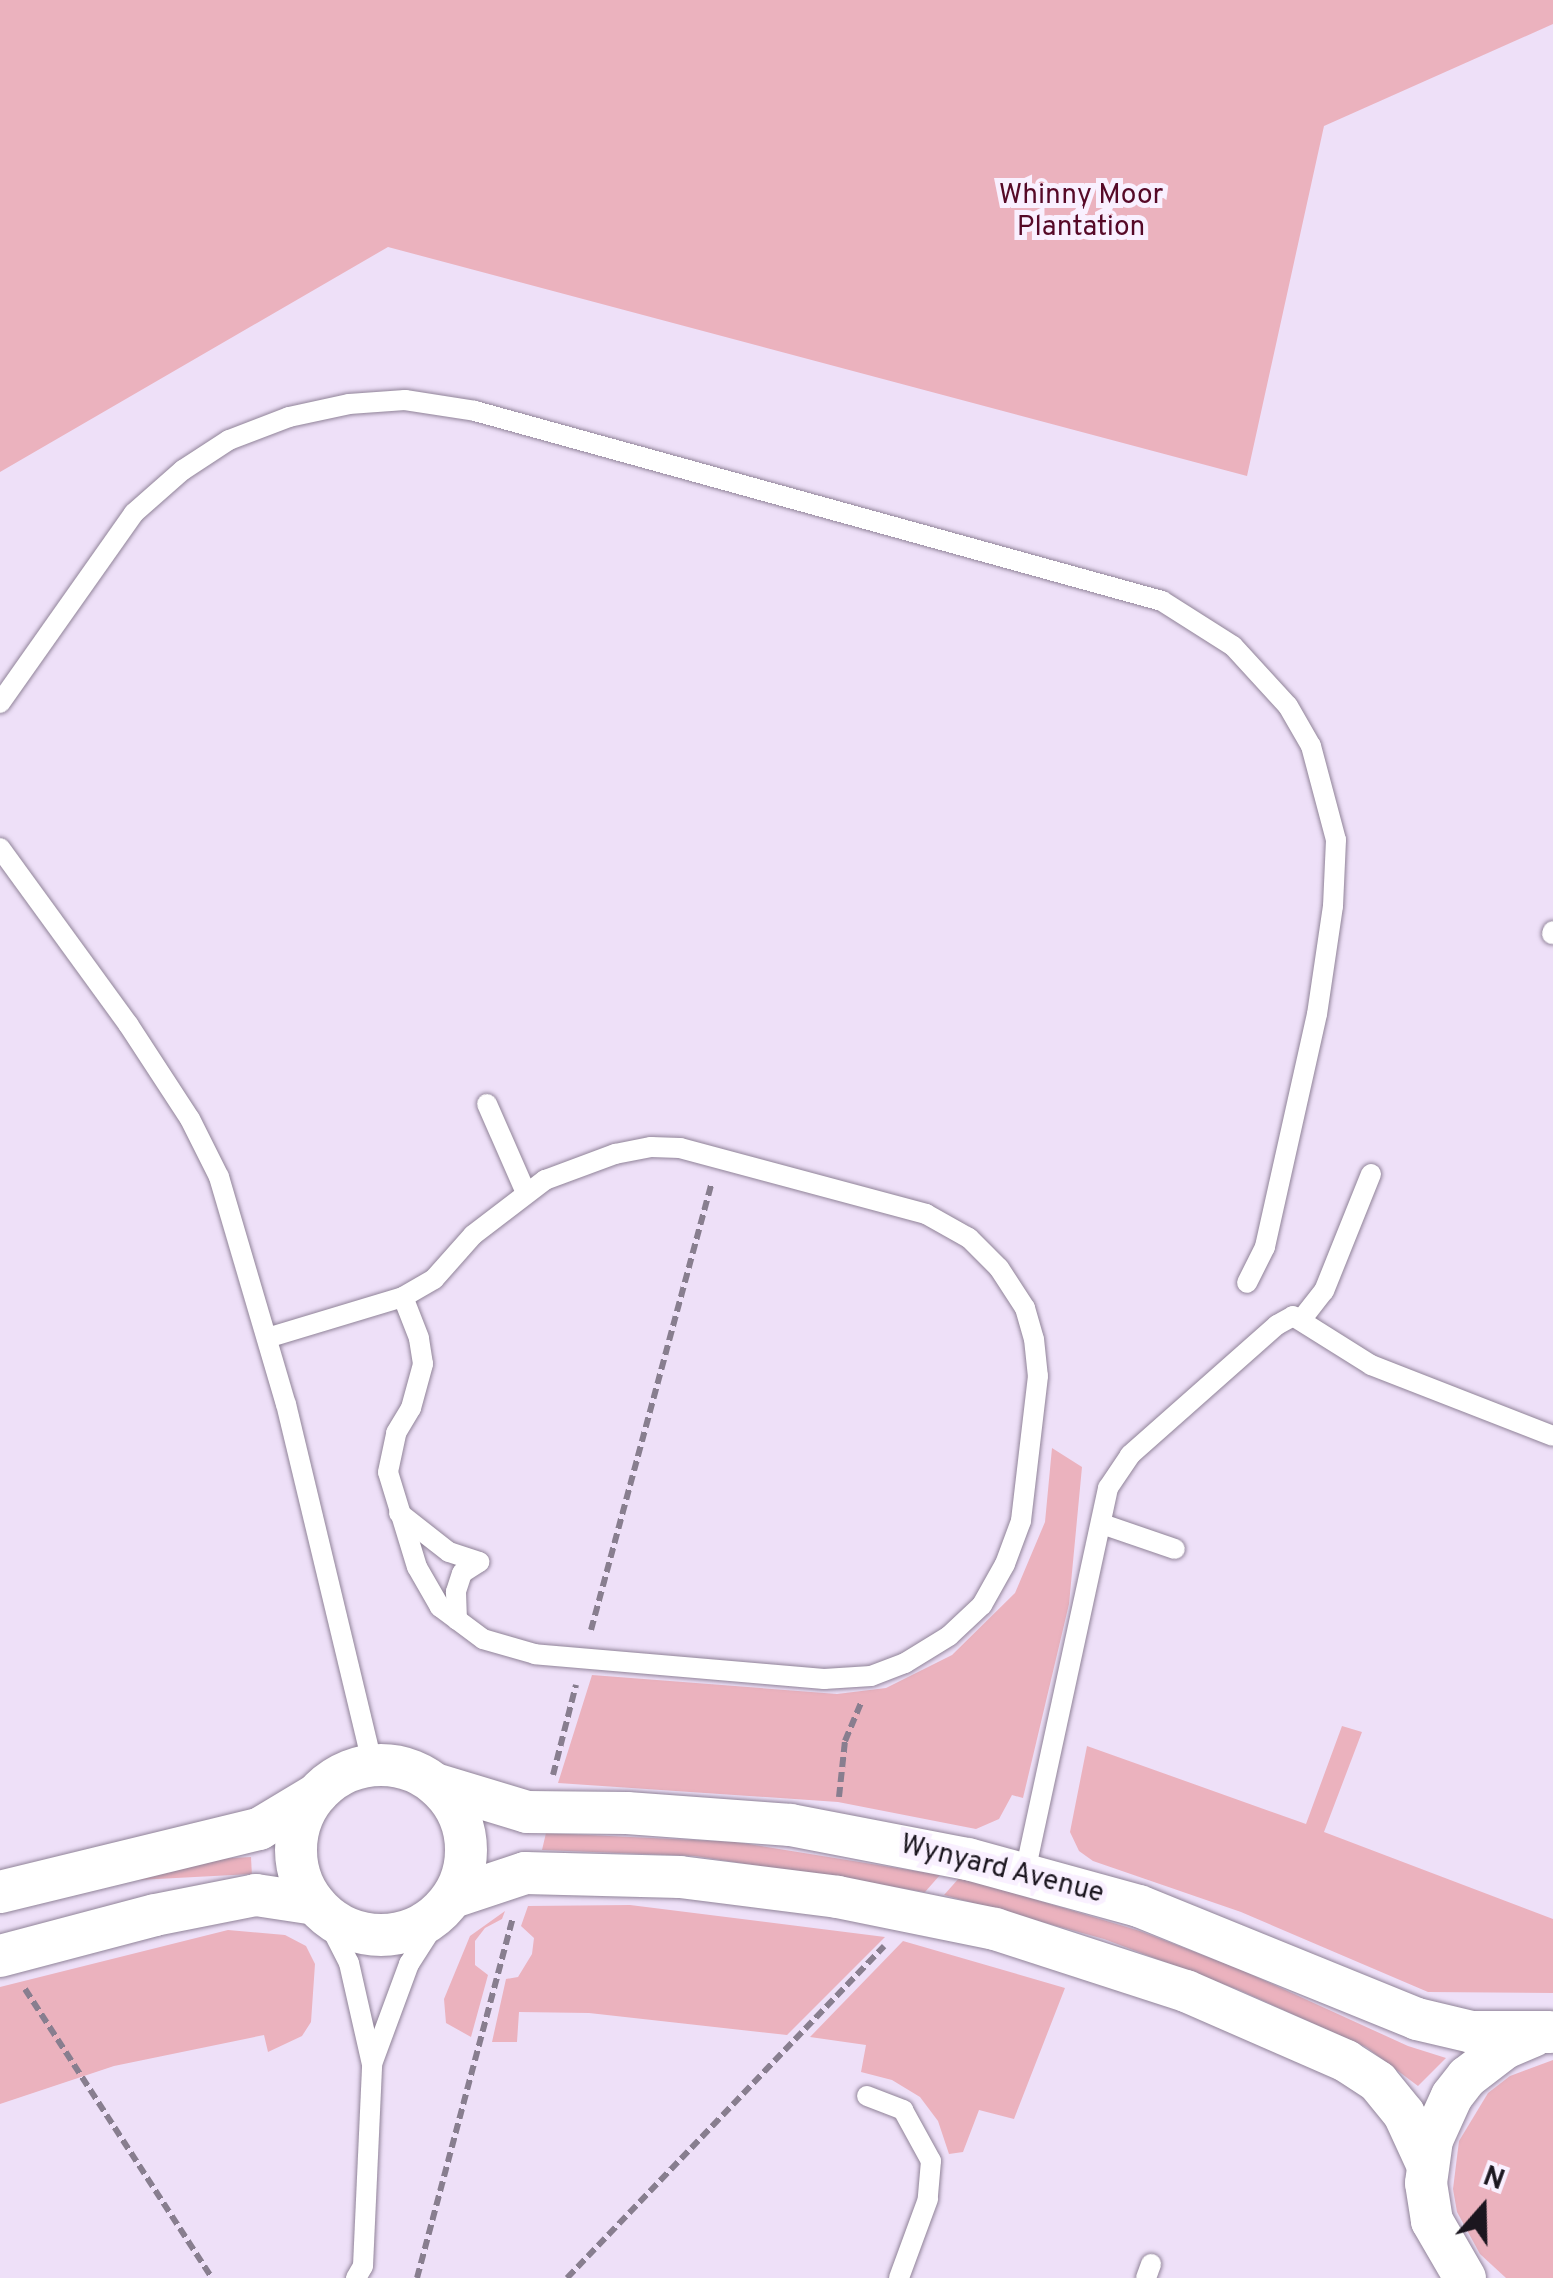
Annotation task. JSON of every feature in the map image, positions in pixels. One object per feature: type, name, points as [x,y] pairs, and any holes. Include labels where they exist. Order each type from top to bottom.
[{"type":"street","points":[[0,1892],[259,1829],[343,1774],[373,1766],[400,1767],[435,1784],[460,1817],[467,1844],[464,1872],[449,1903],[421,1926],[393,1935],[349,1930],[319,1909],[256,1894],[155,1915],[2,1956]]},
{"type":"street","name":"Wynyard Avenue","points":[[435,1784],[526,1812],[627,1813],[836,1832],[1025,1872],[1139,1906],[1417,2019],[1472,2032],[1552,2032]]},
{"type":"street","points":[[318,1793],[303,1816],[296,1854],[302,1881],[319,1909]]},
{"type":"street","name":"Wynyard Avenue","points":[[449,1903],[525,1873],[680,1877],[838,1897],[995,1928],[1168,1985],[1346,2061],[1378,2082],[1404,2114],[1427,2164]]},
{"type":"street","name":"Wynyard Avenue","points":[[1465,2278],[1444,2258],[1428,2202],[1427,2164],[1440,2117],[1466,2077],[1505,2048],[1552,2032]]},
{"type":"lane","points":[[0,703],[134,512],[183,470],[229,440],[289,417],[349,404],[405,400],[475,412],[1162,600],[1233,646],[1288,706],[1310,746],[1328,797],[1336,840],[1333,906],[1316,1014],[1265,1247],[1247,1283]]},
{"type":"lane","points":[[0,848],[190,1120],[224,1192],[267,1338],[373,1766]]},
{"type":"lane","points":[[487,1104],[526,1193]]},
{"type":"lane","points":[[267,1338],[403,1297],[434,1279],[473,1236],[545,1180],[615,1154],[651,1147],[680,1148],[926,1214],[969,1238],[1000,1268],[1025,1308],[1038,1376],[1021,1521],[1005,1564],[982,1604],[948,1636],[905,1663],[865,1676],[824,1680],[536,1654],[483,1638],[440,1606],[418,1566],[388,1472],[396,1434],[410,1408],[423,1364],[419,1338],[403,1297]]},
{"type":"lane","points":[[1302,1320],[1324,1291],[1371,1174]]},
{"type":"lane","points":[[1025,1872],[1108,1488],[1130,1455],[1277,1325],[1292,1316],[1302,1320],[1371,1365],[1553,1436]]},
{"type":"lane","points":[[398,1512],[450,1552],[479,1562],[462,1573],[456,1592],[457,1620]]},
{"type":"lane","points":[[1102,1524],[1175,1549]]},
{"type":"lane","points":[[372,2064],[409,1964],[449,1903]]},
{"type":"lane","points":[[319,1909],[349,1964],[372,2064],[364,2274]]},
{"type":"lane","points":[[867,2096],[902,2110],[931,2161],[928,2199],[899,2278]]},
{"type":"path","points":[[543,1812],[684,1300],[718,1158]]},
{"type":"path","points":[[836,1832],[844,1741],[860,1712],[865,1676]]},
{"type":"path","points":[[418,2278],[525,1873]]},
{"type":"path","points":[[567,2278],[916,1912]]},
{"type":"path","points":[[2,1956],[212,2278]]},
{"type":"green space","name":"Whinny Moor Plantation","points":[[0,0],[1553,0],[1553,24],[1324,126],[1247,476],[388,247],[0,472]]},
{"type":"green space","points":[[1052,1448],[1082,1467],[1069,1604],[1023,1798],[1012,1795],[999,1819],[976,1829],[838,1802],[558,1783],[592,1675],[837,1694],[886,1688],[952,1655],[1015,1593],[1045,1522]]},
{"type":"green space","points":[[1342,1726],[1362,1732],[1324,1832],[1553,1919],[1553,1993],[1428,1992],[1241,1912],[1093,1861],[1079,1851],[1070,1832],[1087,1746],[1306,1824]]},
{"type":"green space","points":[[546,1833],[736,1842],[940,1875],[925,1892],[695,1856],[542,1850]]},
{"type":"green space","points":[[251,1857],[252,1874],[0,1887],[0,1870]]},
{"type":"green space","points":[[960,1877],[1140,1931],[1239,1969],[1408,2046],[1446,2058],[1418,2086],[1366,2047],[1239,1990],[1104,1939],[944,1895]]},
{"type":"green space","points":[[630,1905],[885,1937],[787,2035],[589,2013],[519,2012],[517,2042],[492,2042],[506,1979],[518,1977],[532,1954],[534,1938],[521,1926],[528,1906]]},
{"type":"green space","points":[[505,1911],[502,1919],[485,1928],[475,1941],[475,1965],[488,1975],[471,2037],[446,2023],[444,1999],[470,1936]]},
{"type":"green space","points":[[228,1930],[285,1935],[306,1946],[315,1964],[311,2022],[302,2036],[268,2052],[264,2035],[114,2066],[0,2104],[0,1987]]},
{"type":"green space","points":[[903,1941],[1065,1988],[1014,2119],[979,2110],[963,2152],[949,2154],[938,2121],[920,2097],[892,2080],[861,2072],[866,2045],[810,2037]]},
{"type":"green space","points":[[1553,2060],[1553,2278],[1506,2278],[1480,2254],[1457,2212],[1453,2189],[1459,2141],[1488,2093],[1510,2076]]}]
